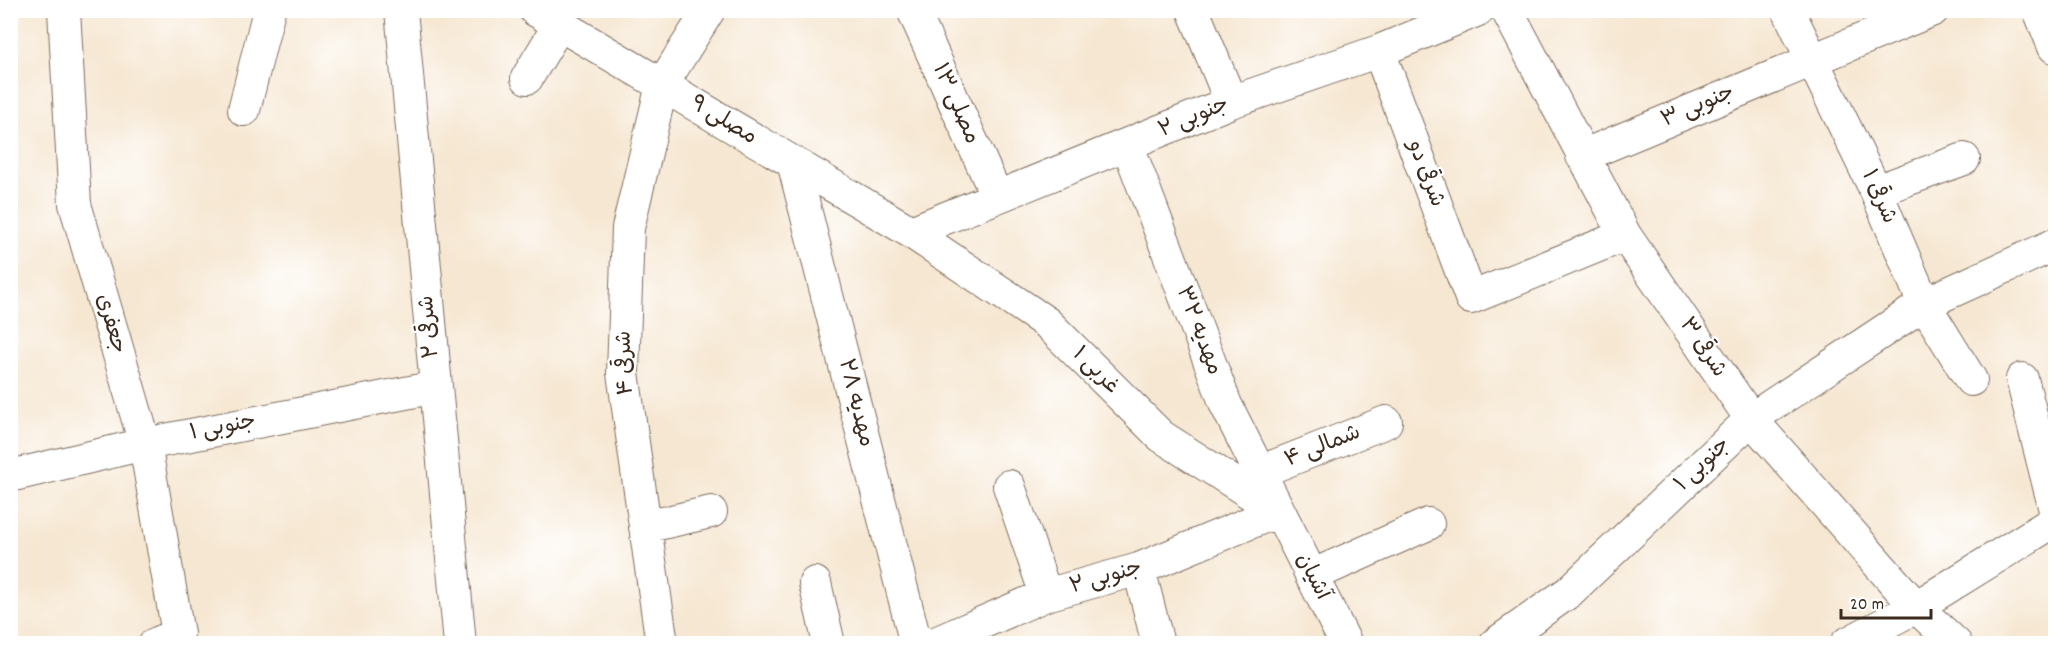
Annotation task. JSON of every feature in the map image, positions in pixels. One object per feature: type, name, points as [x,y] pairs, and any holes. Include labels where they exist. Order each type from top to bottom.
[{"type":"street","name":"جعفری","points":[[64,10],[75,204],[145,444],[167,639]]},
{"type":"street","points":[[244,111],[269,10]]},
{"type":"street","name":"۲ شرقی","points":[[400,10],[460,644]]},
{"type":"street","name":"۴ شرقی","points":[[662,644],[623,373],[628,228],[662,85],[709,10]]},
{"type":"street","name":"مصلی ۱۳","points":[[913,10],[997,197]]},
{"type":"street","points":[[1193,10],[1231,102]]},
{"type":"street","name":"شرقی ۳","points":[[1507,10],[1625,235],[1751,419],[1916,607],[1956,644]]},
{"type":"street","name":"شرقی ۱","points":[[1788,10],[1814,59],[1876,191],[1924,304],[1971,380]]},
{"type":"street","name":"جنوبی ۳","points":[[1582,156],[1933,10]]},
{"type":"street","points":[[2039,10],[2054,47]]},
{"type":"street","name":"جنوبی ۲","points":[[911,232],[1128,146],[1231,102],[1378,51],[1476,11]]},
{"type":"street","points":[[528,78],[542,14]]},
{"type":"street","name":"مصلی ۹","points":[[542,14],[911,232]]},
{"type":"street","name":"شرقی دو","points":[[1378,51],[1471,298],[1625,235]]},
{"type":"street","name":"مهدیه ۳۲","points":[[1128,146],[1226,405],[1278,511]]},
{"type":"street","points":[[1876,191],[1964,159]]},
{"type":"street","name":"مهدیه ۲۸","points":[[793,162],[916,644]]},
{"type":"street","name":"۱ غربی","points":[[911,232],[1047,323],[1161,436],[1278,511]]},
{"type":"street","name":"جنوبی ۱","points":[[1495,644],[1569,592],[1751,419],[1924,304],[2055,244]]},
{"type":"street","points":[[2022,379],[2055,514]]},
{"type":"street","name":"۱ جنوبی","points":[[11,471],[436,387]]},
{"type":"street","name":"شمالی ۴","points":[[1259,472],[1386,422]]},
{"type":"street","points":[[1009,486],[1046,595]]},
{"type":"street","name":"۲ جنوبی","points":[[933,644],[1046,595],[1139,569],[1278,511]]},
{"type":"street","name":"آشیان","points":[[1278,511],[1346,644]]},
{"type":"street","points":[[645,527],[711,512]]},
{"type":"street","points":[[1846,644],[1916,607],[2055,520]]},
{"type":"street","points":[[1311,576],[1428,524]]},
{"type":"street","points":[[1139,569],[1158,644]]},
{"type":"street","points":[[816,583],[829,644]]}]
